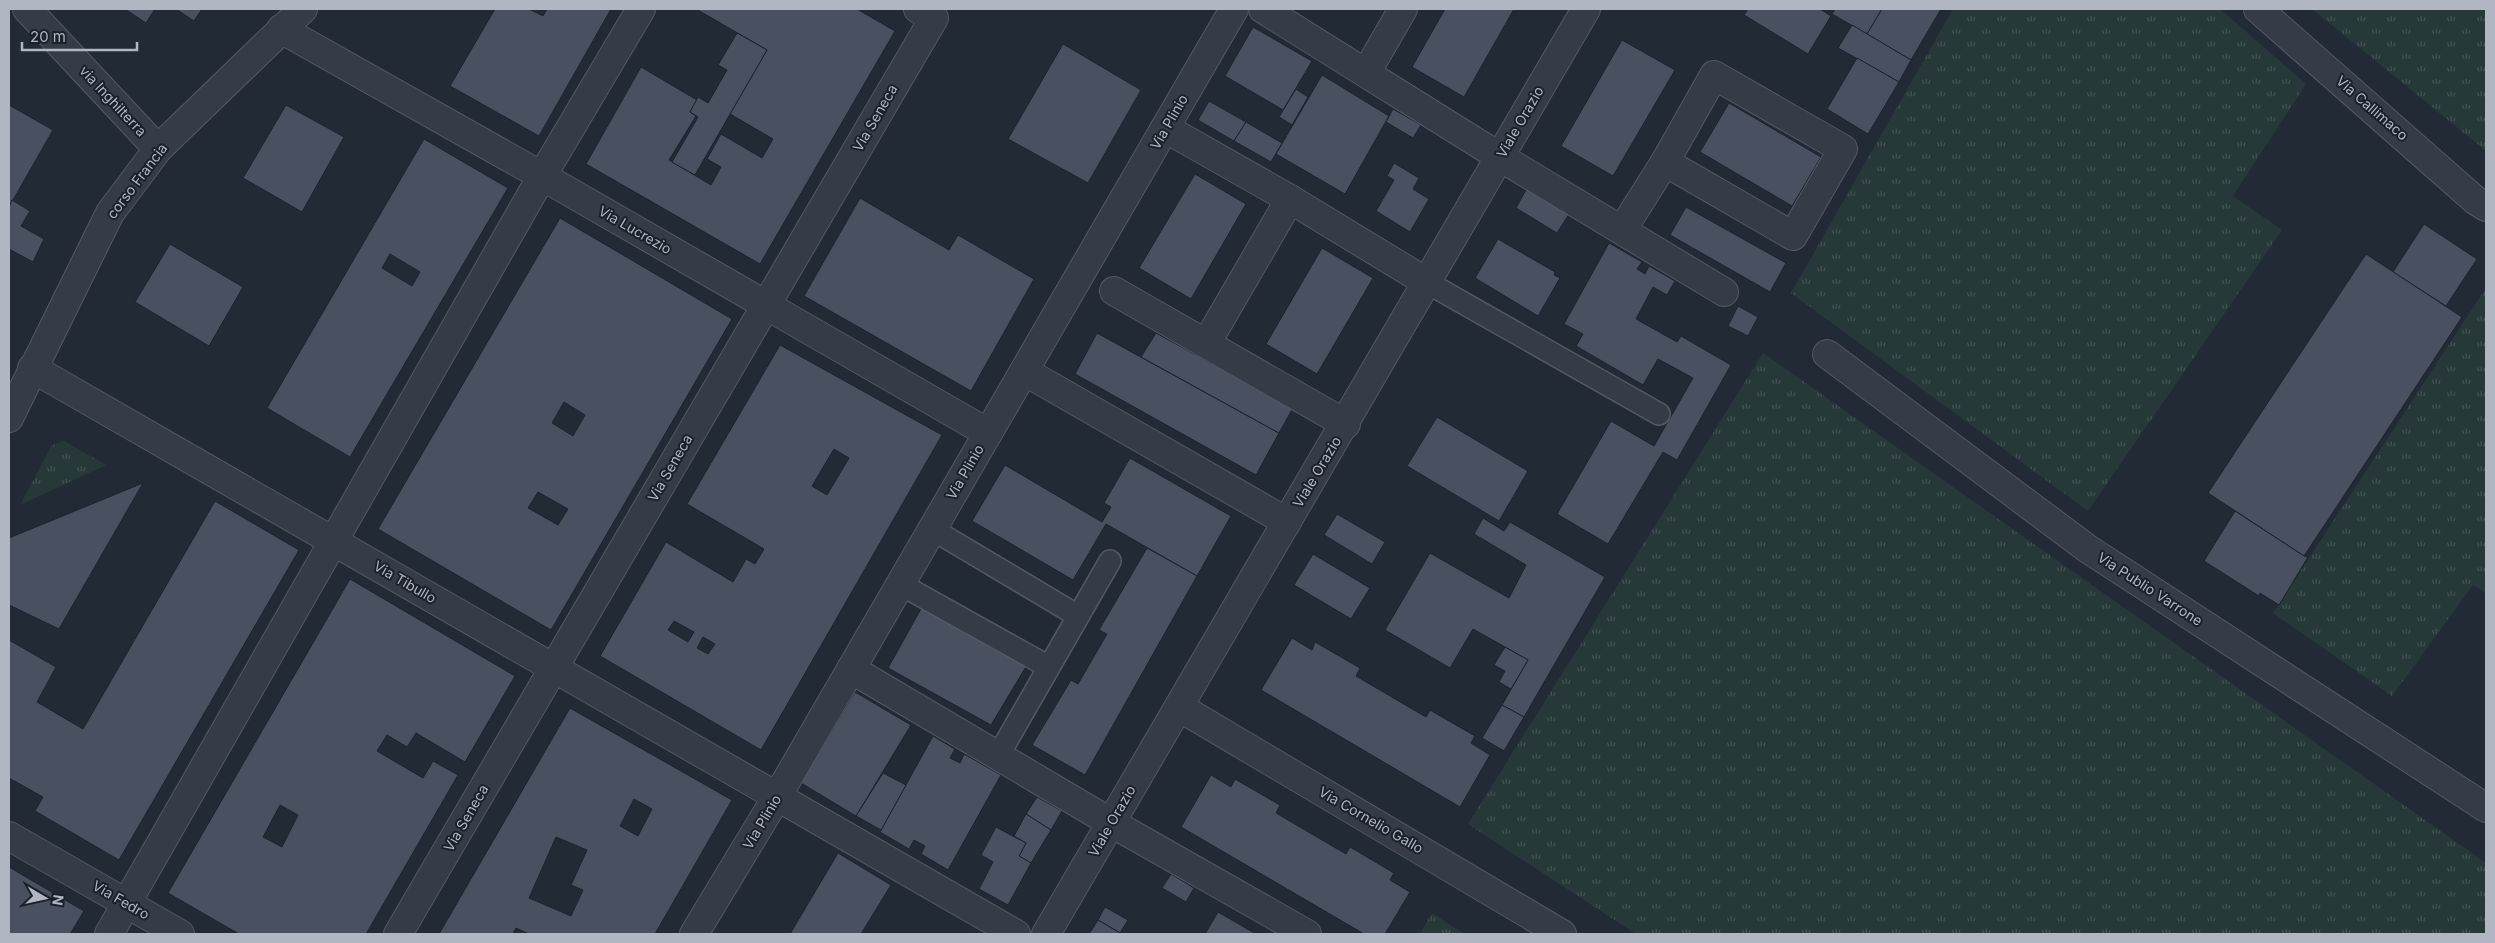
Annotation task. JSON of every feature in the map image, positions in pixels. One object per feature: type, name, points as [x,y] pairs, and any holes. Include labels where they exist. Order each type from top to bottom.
[{"type":"street","name":"via Inghilterra","points":[[26,9],[158,149]]},
{"type":"street","name":"corso Francia","points":[[9,418],[110,213],[158,149],[303,9]]},
{"type":"street","points":[[109,934],[335,542],[542,176],[641,9]]},
{"type":"street","name":"Via Seneca","points":[[398,934],[934,18],[918,9]]},
{"type":"street","name":"Via Plinio","points":[[694,934],[778,796],[1234,9]]},
{"type":"street","points":[[1264,9],[1500,157],[1724,292]]},
{"type":"street","points":[[1366,72],[1403,9]]},
{"type":"street","name":"Viale Orazio","points":[[1046,934],[1110,822],[1346,424],[1586,9]]},
{"type":"street","name":"Via Callimaco","points":[[2258,9],[2475,200],[2486,206]]},
{"type":"street","name":"Via Lucrezio","points":[[281,29],[542,176],[988,433]]},
{"type":"street","points":[[1622,230],[1714,75],[1843,149],[1793,236],[1664,162]]},
{"type":"street","points":[[1165,128],[1290,199],[1428,282]]},
{"type":"street","points":[[1206,344],[1290,199]]},
{"type":"street","points":[[1114,291],[1346,424]]},
{"type":"street","name":"Via Publio Varrone","points":[[1827,354],[2088,549],[2486,808]]},
{"type":"street","name":"Via Tibullo","points":[[32,368],[1016,934]]},
{"type":"street","points":[[1024,371],[1287,522]]},
{"type":"street","points":[[851,669],[1110,822],[1308,934]]},
{"type":"street","name":"Via Cornelio Gallo","points":[[1179,707],[1562,934]]},
{"type":"street","name":"Via Fedro","points":[[9,836],[180,934]]},
{"type":"lane","points":[[1428,282],[1660,414]]},
{"type":"lane","points":[[932,529],[1078,616]]},
{"type":"lane","points":[[998,756],[1110,561]]},
{"type":"lane","points":[[900,584],[1049,667]]},
{"type":"green space","points":[[1953,9],[2220,9],[2306,84],[2233,196],[2282,230],[2088,511],[1791,293]]},
{"type":"green space","points":[[2312,9],[2486,9],[2486,151]]},
{"type":"green space","points":[[2486,288],[2486,593],[2473,585],[2392,696],[2273,613]]},
{"type":"green space","points":[[1763,353],[2486,863],[2486,934],[1636,934],[1468,824]]},
{"type":"green space","points":[[64,441],[106,465],[20,505],[52,445]]},
{"type":"green space","points":[[1432,913],[1464,934],[1420,934]]},
{"type":"building","points":[[125,9],[155,9],[146,23]]},
{"type":"building","points":[[176,9],[202,9],[194,21]]},
{"type":"building","points":[[495,9],[529,9],[543,16],[547,9],[611,9],[539,136],[450,86]]},
{"type":"building","points":[[696,9],[857,9],[895,31],[760,264],[586,164],[641,67],[697,100],[690,112],[696,116],[669,160],[711,185],[721,167],[707,159],[721,134],[762,158],[773,139],[730,114],[767,50]]},
{"type":"building","points":[[1445,9],[1514,9],[1464,97],[1412,67]]},
{"type":"building","points":[[1748,9],[1820,9],[1831,16],[1808,54],[1744,15]]},
{"type":"building","points":[[1835,9],[1882,9],[1867,34],[1832,14]]},
{"type":"building","points":[[1882,9],[1941,9],[1911,60],[1867,34]]},
{"type":"building","points":[[1852,25],[1911,60],[1899,82],[1838,48]]},
{"type":"building","points":[[1253,27],[1312,61],[1283,110],[1225,76]]},
{"type":"building","points":[[737,33],[767,50],[695,175],[672,162],[698,117],[690,112],[698,97],[708,103],[727,70],[718,65]]},
{"type":"building","points":[[1622,40],[1675,70],[1613,176],[1561,146]]},
{"type":"building","points":[[1063,44],[1141,90],[1088,183],[1008,139]]},
{"type":"building","points":[[1857,58],[1899,82],[1868,134],[1827,109]]},
{"type":"building","points":[[1322,75],[1389,116],[1345,194],[1276,154]]},
{"type":"building","points":[[1296,89],[1308,97],[1292,125],[1279,117]]},
{"type":"building","points":[[1209,101],[1246,122],[1234,141],[1198,120]]},
{"type":"building","points":[[1729,103],[1821,157],[1792,206],[1700,152]]},
{"type":"building","points":[[9,105],[53,130],[9,207]]},
{"type":"building","points":[[286,105],[344,137],[302,212],[243,178]]},
{"type":"building","points":[[1393,109],[1421,125],[1413,138],[1386,122]]},
{"type":"building","points":[[1246,122],[1282,143],[1271,162],[1234,141]]},
{"type":"building","points":[[424,139],[508,188],[350,457],[267,408]],"holes":[[[390,254],[420,272],[412,286],[382,268]]]},
{"type":"building","points":[[1394,163],[1419,178],[1413,189],[1429,199],[1410,232],[1376,211],[1394,180],[1387,176]]},
{"type":"building","points":[[1195,174],[1246,204],[1191,299],[1139,268]]},
{"type":"building","points":[[1528,186],[1571,211],[1557,233],[1516,208]]},
{"type":"building","points":[[860,198],[949,250],[958,235],[1034,279],[971,391],[804,296]]},
{"type":"building","points":[[12,200],[30,211],[21,226],[44,239],[33,262],[9,249],[9,207]]},
{"type":"building","points":[[1686,207],[1786,263],[1770,292],[1670,235]]},
{"type":"building","points":[[560,218],[732,319],[551,630],[378,529]],"holes":[[[564,402],[585,415],[573,436],[552,423]],[[538,492],[568,509],[558,525],[528,508]]]},
{"type":"building","points":[[2424,224],[2477,259],[2446,306],[2393,272]]},
{"type":"building","points":[[1498,239],[1555,272],[1554,275],[1560,278],[1538,316],[1475,278]]},
{"type":"building","points":[[1609,243],[1642,262],[1637,269],[1645,274],[1649,266],[1675,281],[1667,295],[1653,287],[1636,319],[1677,342],[1681,336],[1731,365],[1677,460],[1663,452],[1608,544],[1557,514],[1611,421],[1654,446],[1693,378],[1658,359],[1643,385],[1576,346],[1583,334],[1564,324]]},
{"type":"building","points":[[170,244],[243,287],[209,346],[135,302]]},
{"type":"building","points":[[1322,248],[1373,278],[1317,374],[1266,344]]},
{"type":"building","points":[[2366,254],[2462,317],[2304,556],[2208,493]]},
{"type":"building","points":[[1738,306],[1758,317],[1748,336],[1728,326]]},
{"type":"building","points":[[1097,333],[1279,433],[1256,475],[1075,374]]},
{"type":"building","points":[[1156,333],[1293,408],[1279,433],[1141,357]]},
{"type":"building","points":[[780,345],[942,435],[761,750],[600,656],[666,542],[733,582],[746,559],[755,564],[764,549],[687,504]],"holes":[[[834,449],[849,458],[827,495],[812,486]],[[674,621],[694,632],[688,642],[668,630]],[[703,637],[715,644],[708,654],[697,648]]]},
{"type":"building","points":[[1437,417],[1528,471],[1499,521],[1407,466]]},
{"type":"building","points":[[1130,458],[1231,516],[1197,576],[1106,524],[1073,580],[972,521],[1005,465],[1102,522],[1111,507],[1104,503]]},
{"type":"building","points":[[143,483],[59,629],[9,605],[9,538]]},
{"type":"building","points":[[215,501],[299,550],[119,860],[35,811],[43,797],[9,778],[9,640],[56,667],[37,702],[83,729]]},
{"type":"building","points":[[2235,511],[2308,557],[2279,605],[2260,593],[2259,596],[2204,561]]},
{"type":"building","points":[[1337,514],[1385,542],[1372,564],[1324,535]]},
{"type":"building","points":[[1483,518],[1504,531],[1510,522],[1605,577],[1524,717],[1502,705],[1528,660],[1473,629],[1450,668],[1385,630],[1430,553],[1509,598],[1526,565],[1474,534]]},
{"type":"building","points":[[1147,548],[1197,576],[1085,775],[1032,745],[1071,680],[1078,684],[1107,634],[1099,630]]},
{"type":"building","points":[[1313,554],[1370,588],[1351,619],[1294,585]]},
{"type":"building","points":[[350,579],[515,676],[465,762],[416,733],[407,747],[387,735],[377,751],[423,778],[433,761],[458,775],[366,934],[239,934],[168,893]],"holes":[[[280,805],[298,815],[282,847],[263,837]]]},
{"type":"building","points":[[922,607],[1027,665],[991,725],[888,668]]},
{"type":"building","points":[[1292,638],[1312,650],[1315,642],[1360,668],[1356,676],[1426,717],[1430,710],[1475,736],[1471,743],[1490,755],[1460,807],[1261,690]]},
{"type":"building","points":[[1505,647],[1528,660],[1511,689],[1499,682],[1505,671],[1494,665]]},
{"type":"building","points":[[855,692],[911,725],[856,816],[801,783]]},
{"type":"building","points":[[1502,705],[1524,717],[1504,751],[1482,738]]},
{"type":"building","points":[[570,708],[732,800],[655,934],[529,934],[516,928],[513,934],[439,934]],"holes":[[[634,799],[652,809],[638,836],[620,826]],[[556,837],[587,850],[571,885],[583,890],[571,916],[529,898]]]},
{"type":"building","points":[[933,736],[955,749],[950,758],[960,763],[964,754],[1001,775],[948,870],[921,854],[925,846],[914,840],[909,849],[880,832]]},
{"type":"building","points":[[883,773],[906,785],[881,830],[856,816]]},
{"type":"building","points":[[1211,775],[1231,787],[1235,779],[1280,805],[1276,813],[1346,854],[1350,847],[1394,873],[1390,880],[1410,892],[1385,934],[1364,934],[1181,827]]},
{"type":"building","points":[[1037,797],[1062,811],[1051,830],[1026,814]]},
{"type":"building","points":[[1026,814],[1051,830],[1031,863],[1019,856],[1026,843],[1014,836]]},
{"type":"building","points":[[996,827],[1026,843],[1019,856],[1031,863],[1008,905],[979,889],[993,862],[981,855]]},
{"type":"building","points":[[838,853],[891,885],[861,934],[790,934]]},
{"type":"building","points":[[9,867],[84,911],[70,934],[9,934]]},
{"type":"building","points":[[1171,874],[1194,888],[1186,902],[1162,888]]},
{"type":"building","points":[[1105,907],[1128,920],[1120,933],[1098,920]]},
{"type":"building","points":[[1218,912],[1256,934],[1205,934]]},
{"type":"building","points":[[1098,920],[1120,933],[1089,934]]}]
